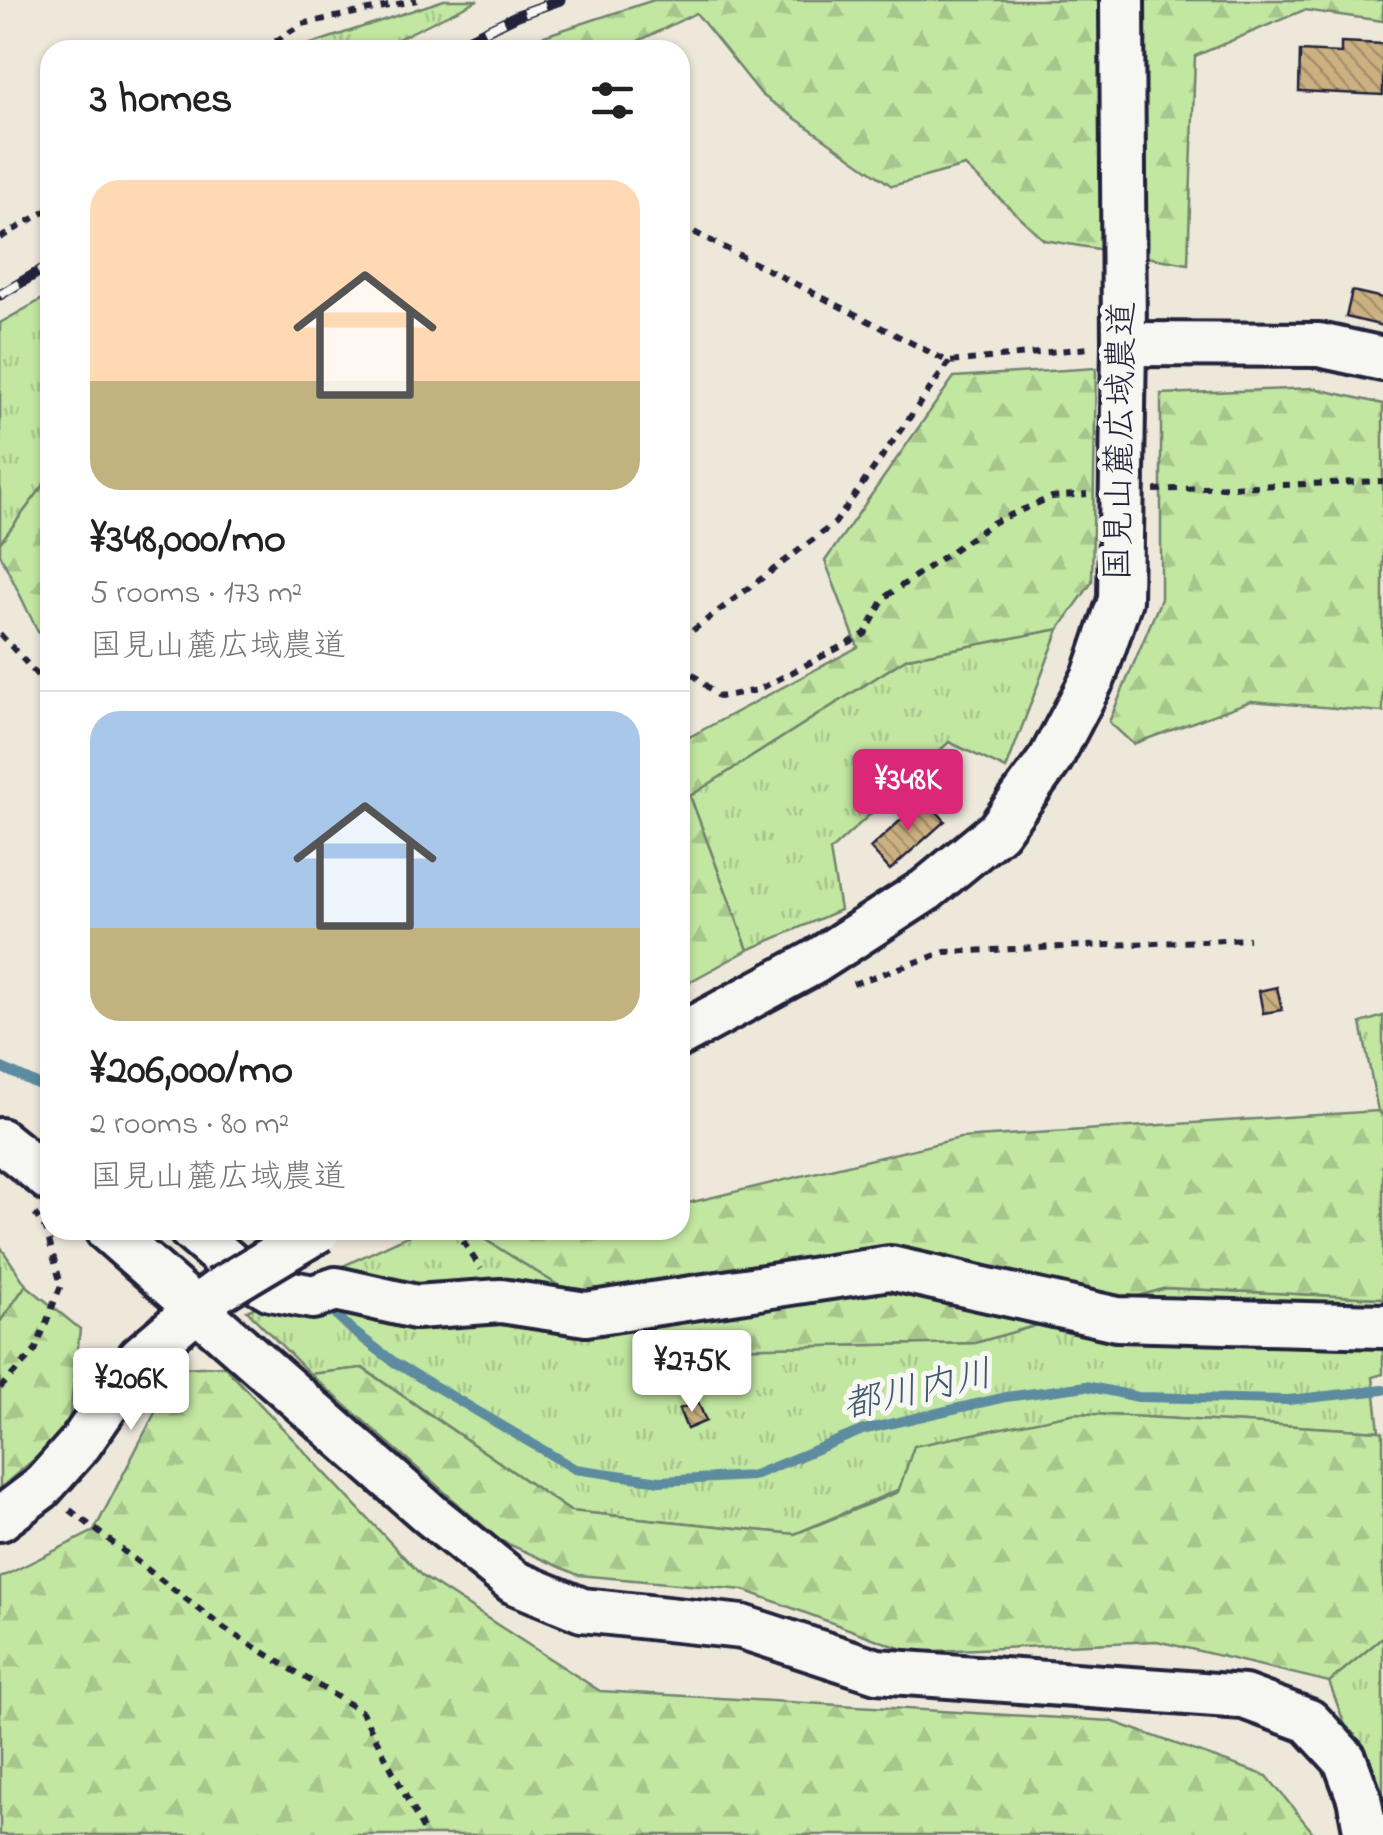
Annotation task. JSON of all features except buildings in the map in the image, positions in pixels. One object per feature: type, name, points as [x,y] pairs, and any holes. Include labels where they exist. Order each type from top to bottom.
[{"type":"street","name":"国見山麓広域農道","points":[[690,1030],[814,962],[926,890],[998,832],[1051,758],[1094,676],[1120,600],[1124,344],[1122,7]]},
{"type":"street","points":[[1124,344],[1320,346],[1383,359]]},
{"type":"street","points":[[0,1140],[37,1190]]},
{"type":"street","points":[[121,1240],[206,1299],[431,1515],[514,1582],[582,1610],[742,1627],[877,1671],[1244,1697],[1309,1721],[1345,1760],[1359,1798],[1366,1835]]},
{"type":"street","points":[[202,1240],[236,1268],[271,1289],[416,1306],[501,1301],[586,1314],[890,1268],[1117,1319],[1383,1326]]},
{"type":"street","points":[[0,1519],[41,1488],[80,1444],[140,1357],[206,1299],[303,1240]]},
{"type":"path","points":[[277,40],[302,24],[417,0]]},
{"type":"path","points":[[0,238],[40,216]]},
{"type":"path","points":[[690,230],[949,362],[1124,344]]},
{"type":"path","points":[[690,632],[835,523],[949,362]]},
{"type":"path","points":[[690,672],[718,696],[758,690],[865,634],[884,597],[994,522],[1052,497],[1383,481]]},
{"type":"path","points":[[0,634],[40,678]]},
{"type":"path","points":[[814,962],[832,991],[944,952],[1249,939]]},
{"type":"path","points":[[0,1388],[36,1351],[61,1286],[49,1240]]},
{"type":"path","points":[[41,1488],[225,1629],[362,1712],[426,1835]]},
{"type":"green space","points":[[444,0],[478,0],[396,40],[323,40]]},
{"type":"green space","points":[[654,0],[1383,0],[1383,21],[1304,10],[1195,56],[1188,264],[1044,240],[965,166],[892,186],[762,95],[696,13],[641,40],[532,40]]},
{"type":"green space","points":[[40,301],[40,490],[0,543],[0,323]]},
{"type":"green space","points":[[1096,368],[1092,582],[1059,629],[907,658],[690,796],[690,737],[858,647],[825,561],[954,377]]},
{"type":"green space","points":[[1313,388],[1383,404],[1383,712],[1251,701],[1133,744],[1109,722],[1161,599],[1161,394]]},
{"type":"green space","points":[[40,490],[40,634],[0,554],[0,543]]},
{"type":"green space","points":[[1059,629],[1006,769],[949,742],[830,851],[840,910],[748,950],[690,796],[907,658]]},
{"type":"green space","points":[[690,796],[748,950],[690,982]]},
{"type":"green space","points":[[1383,1016],[1383,1116],[1378,1111],[1361,1023]]},
{"type":"green space","points":[[1378,1111],[1383,1116],[1383,1298],[1166,1288],[975,1343],[660,1349],[486,1240],[690,1240],[690,1203],[960,1138]]},
{"type":"green space","points":[[399,1240],[486,1240],[660,1349],[975,1343],[1166,1288],[1383,1298],[1383,1374],[1373,1377],[1379,1431],[1076,1413],[795,1534],[570,1511],[363,1368],[310,1374],[247,1311]]},
{"type":"green space","points":[[0,1246],[26,1285],[0,1322]]},
{"type":"green space","points":[[26,1285],[80,1329],[68,1431],[0,1488],[0,1322]]},
{"type":"green space","points":[[224,1366],[422,1576],[600,1691],[1111,1721],[1267,1776],[1315,1835],[0,1835],[0,1578],[94,1531],[178,1368]]},
{"type":"green space","points":[[362,1368],[570,1511],[795,1534],[898,1492],[914,1446],[1076,1413],[1383,1432],[1383,1637],[1329,1682],[1157,1641],[910,1652],[744,1590],[578,1575],[499,1540],[310,1374]]},
{"type":"green space","points":[[1383,1637],[1383,1828],[1329,1682]]},
{"type":"waterway","name":"都川内川","points":[[0,1067],[40,1085]]},
{"type":"waterway","name":"都川内川","points":[[261,1240],[268,1247]]},
{"type":"waterway","name":"都川内川","points":[[326,1305],[394,1362],[575,1469],[660,1481],[752,1476],[863,1430],[1006,1397],[1086,1386],[1138,1397],[1288,1400],[1383,1390]]},
{"type":"railway","points":[[466,40],[560,0]]},
{"type":"railway","points":[[0,295],[40,271]]}]
